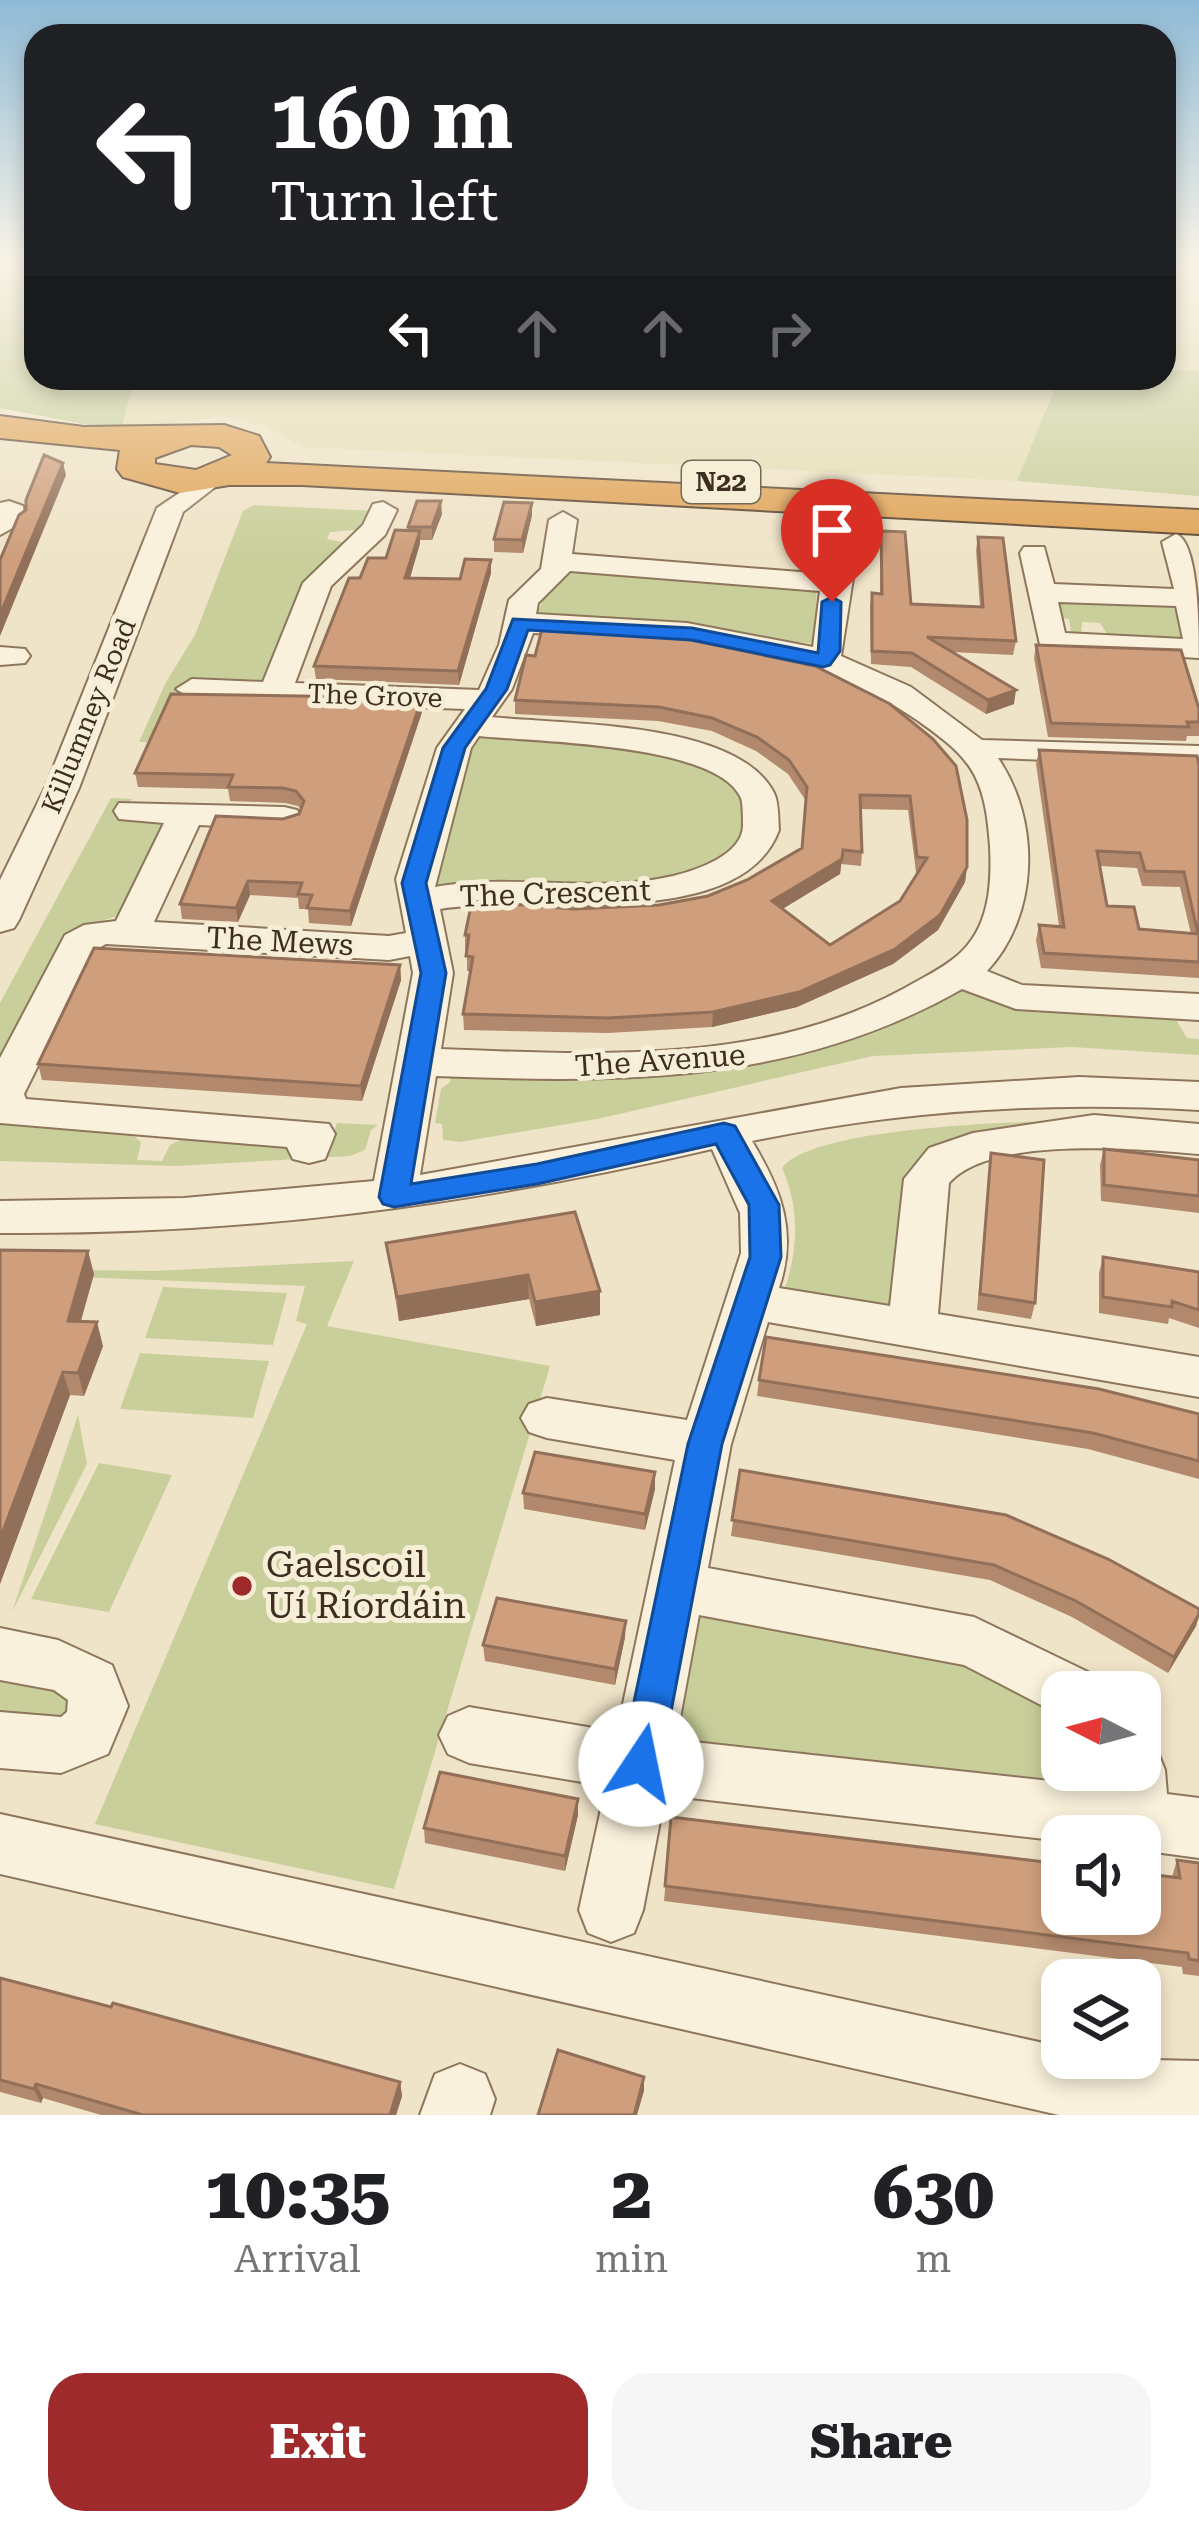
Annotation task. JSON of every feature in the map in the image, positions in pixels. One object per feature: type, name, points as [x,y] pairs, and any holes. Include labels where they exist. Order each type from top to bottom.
[{"type":"highway","name":"N22","points":[[0,427],[83,438],[154,473]]},
{"type":"highway","name":"N22","points":[[154,473],[208,434],[228,465]]},
{"type":"highway","name":"N22","points":[[0,442],[90,454],[154,473]]},
{"type":"highway","name":"N22","points":[[228,465],[275,455],[1199,508]]},
{"type":"highway","name":"N22","points":[[228,465],[302,474],[1188,532]]},
{"type":"street","points":[[154,473],[228,465]]},
{"type":"street","name":"Killumney Road","points":[[0,920],[62,788],[154,473]]},
{"type":"street","points":[[481,712],[508,662],[524,601],[554,575],[563,520]]},
{"type":"street","name":"The Grove","points":[[274,692],[318,583],[375,524],[328,535]]},
{"type":"street","points":[[1188,532],[1195,628]]},
{"type":"street","points":[[823,661],[830,651],[830,608],[839,584],[843,542]]},
{"type":"street","points":[[1034,553],[1052,642],[1096,615],[1195,628]]},
{"type":"street","points":[[558,562],[839,584]]},
{"type":"street","points":[[1041,592],[1096,615],[1195,628]]},
{"type":"street","name":"The Avenue","points":[[417,1062],[607,1068],[737,1058],[826,1036],[897,1008],[959,974],[998,933],[1010,900],[1000,791],[974,751],[911,699],[823,661],[710,636],[520,623]]},
{"type":"street","name":"The Grove","points":[[192,689],[481,712]]},
{"type":"street","name":"The Crescent","points":[[394,1197],[434,973],[414,883],[454,748],[481,712],[644,740],[710,757],[740,774],[755,790],[763,817],[761,834],[732,865],[658,891],[501,890],[419,901]]},
{"type":"street","points":[[974,751],[1004,747],[1199,756]]},
{"type":"street","points":[[132,811],[284,818]]},
{"type":"street","points":[[130,932],[188,813]]},
{"type":"street","name":"The Mews","points":[[309,1148],[314,1134],[155,1142],[14,1113],[2,1102],[80,944],[98,933],[389,948],[429,941]]},
{"type":"street","points":[[959,974],[1016,997],[1196,1016]]},
{"type":"street","points":[[0,1217],[205,1216],[394,1197],[537,1174],[887,1100],[954,1093],[1077,1090],[1199,1096]]},
{"type":"street","points":[[912,1328],[927,1179],[945,1159],[973,1148],[1101,1129],[1199,1139]]},
{"type":"street","points":[[611,1910],[705,1444],[767,1246],[766,1216],[755,1182],[724,1132]]},
{"type":"street","points":[[750,1301],[1199,1377]]},
{"type":"street","points":[[547,1418],[705,1444]]},
{"type":"street","points":[[676,1586],[974,1642],[1041,1677]]},
{"type":"street","points":[[0,1654],[87,1678],[98,1693],[98,1715],[84,1737],[51,1749],[0,1740]]},
{"type":"street","points":[[469,1735],[641,1764],[1136,1795],[1199,1828]]},
{"type":"street","points":[[0,1844],[1124,2095],[1199,2096]]},
{"type":"shaded area","points":[[1176,359],[1199,359],[1199,371],[1176,370]]},
{"type":"shaded area","points":[[131,390],[1054,390],[1017,481],[302,447],[266,426],[223,416],[121,431]]},
{"type":"green space","points":[[0,359],[24,359],[24,390],[131,390],[121,431],[0,408]]},
{"type":"green space","points":[[1176,370],[1199,371],[1199,496],[1017,481],[1054,390],[1176,390]]},
{"type":"green space","points":[[254,505],[375,511],[365,529],[330,532],[327,539],[347,543],[288,633],[281,634],[270,678],[261,684],[187,681],[180,693],[173,694],[151,742],[139,742],[166,682],[195,635],[243,511]]},
{"type":"green space","points":[[572,570],[816,590],[818,644],[537,618],[532,608],[540,608],[544,595]]},
{"type":"green space","points":[[1055,598],[1176,605],[1184,637],[1179,641],[1109,637],[1100,623],[1082,622],[1081,636],[1055,632],[1071,632],[1069,619],[1053,617]]},
{"type":"green space","points":[[476,738],[602,741],[687,758],[728,779],[752,830],[714,865],[654,884],[441,887],[431,883],[463,753]]},
{"type":"green space","points":[[111,798],[132,799],[120,821],[149,822],[152,818],[166,825],[123,914],[83,927],[0,1074],[0,1003]]},
{"type":"green space","points":[[957,987],[1175,1018],[1187,1038],[1199,1039],[1199,1055],[1071,1047],[873,1056],[597,1119],[460,1142],[443,1140],[442,1124],[435,1123],[441,1089],[452,1073],[633,1076],[723,1069],[830,1044]]},
{"type":"green space","points":[[0,1118],[128,1131],[141,1142],[137,1160],[162,1161],[170,1145],[190,1135],[327,1151],[337,1123],[378,1125],[371,1130],[365,1150],[350,1156],[176,1166],[0,1161]]},
{"type":"green space","points":[[1069,1121],[955,1142],[890,1312],[782,1296],[795,1230],[782,1168],[800,1154],[915,1129]]},
{"type":"green space","points":[[354,1261],[327,1326],[550,1366],[394,1889],[95,1824],[307,1324],[296,1321],[305,1286],[0,1274],[0,1269],[154,1271]]},
{"type":"green space","points":[[163,1287],[287,1293],[273,1345],[145,1338]]},
{"type":"green space","points":[[140,1353],[269,1361],[253,1418],[120,1409]]},
{"type":"green space","points":[[78,1415],[87,1464],[12,1612],[15,1603]]},
{"type":"green space","points":[[99,1463],[172,1475],[109,1612],[31,1599]]},
{"type":"green space","points":[[696,1610],[957,1652],[1041,1693],[1041,1782],[672,1749]]},
{"type":"green space","points":[[0,1666],[74,1693],[75,1718],[0,1724]]},
{"type":"building","points":[[44,455],[63,463],[0,615],[0,560],[19,515],[26,510]]},
{"type":"building","points":[[417,501],[441,501],[432,527],[408,527]]},
{"type":"building","points":[[504,502],[532,503],[522,540],[494,539]]},
{"type":"building","points":[[395,530],[420,531],[405,578],[460,579],[465,559],[491,560],[458,671],[314,666],[349,578],[360,578],[368,558],[386,558]]},
{"type":"building","points":[[881,531],[905,532],[911,604],[983,607],[978,537],[1003,538],[1016,641],[927,637],[1016,690],[988,700],[912,653],[872,651],[872,593],[882,594]]},
{"type":"building","points":[[542,629],[686,639],[815,666],[890,704],[933,739],[956,766],[967,820],[967,867],[940,915],[895,949],[799,992],[713,1012],[608,1018],[463,1014],[473,957],[466,956],[469,935],[465,935],[472,901],[574,909],[659,905],[708,896],[802,848],[807,787],[789,760],[757,737],[712,718],[659,707],[515,700],[526,655],[535,656]],"holes":[[[860,795],[910,796],[917,857],[927,858],[900,901],[830,945],[772,901],[842,859],[843,850],[862,852]]]},
{"type":"building","points":[[1036,645],[1181,650],[1199,722],[1187,722],[1189,727],[1051,723]]},
{"type":"building","points":[[171,694],[422,698],[350,911],[307,908],[312,895],[298,894],[302,883],[248,881],[236,908],[180,904],[216,816],[283,819],[299,814],[304,801],[296,791],[283,788],[228,787],[233,775],[135,773]]},
{"type":"building","points":[[1039,750],[1197,756],[1199,962],[1044,953],[1039,925],[1064,927]],"holes":[[[1097,851],[1140,853],[1145,871],[1184,872],[1198,934],[1139,929],[1134,907],[1107,906]]]},
{"type":"building","points":[[94,948],[400,965],[361,1086],[38,1064]]},
{"type":"building","points":[[1104,1149],[1199,1160],[1199,1196],[1104,1185]]},
{"type":"building","points":[[991,1153],[1044,1160],[1035,1303],[980,1294]]},
{"type":"building","points":[[575,1212],[600,1291],[535,1302],[528,1275],[397,1297],[386,1243]]},
{"type":"building","points":[[0,1250],[88,1251],[68,1321],[97,1322],[78,1373],[63,1372],[0,1539]]},
{"type":"building","points":[[1103,1257],[1199,1272],[1199,1310],[1172,1301],[1172,1307],[1103,1297]]},
{"type":"building","points":[[766,1337],[1099,1389],[1199,1414],[1199,1461],[1093,1433],[759,1380]]},
{"type":"building","points":[[535,1452],[655,1472],[645,1514],[523,1493]]},
{"type":"building","points":[[740,1470],[1006,1515],[1108,1559],[1199,1609],[1199,1614],[1174,1657],[1076,1601],[994,1565],[732,1520]]},
{"type":"building","points":[[497,1598],[626,1621],[615,1669],[483,1645]]},
{"type":"building","points":[[440,1772],[578,1799],[565,1856],[424,1828]]},
{"type":"building","points":[[671,1817],[1041,1861],[1041,1934],[665,1886]]},
{"type":"building","points":[[1177,1860],[1199,1863],[1199,1961],[1189,1959],[1188,1953],[1047,1935],[1161,1935],[1161,1876],[1180,1878]]},
{"type":"building","points":[[0,1978],[111,2007],[113,2003],[400,2082],[390,2115],[143,2115],[36,2084],[34,2089],[0,2080]]},
{"type":"building","points":[[558,2050],[644,2077],[634,2115],[538,2115]]},
{"type":"place","name":"Gaelscoil Uí Ríordáin","points":[[242,1586]]},
{"type":"route","points":[[641,1764],[705,1444],[734,1341],[762,1272],[768,1227],[764,1205],[724,1132],[537,1174],[394,1197],[434,973],[414,883],[454,748],[496,689],[520,623],[692,634],[823,661],[830,651],[832,602]]}]
